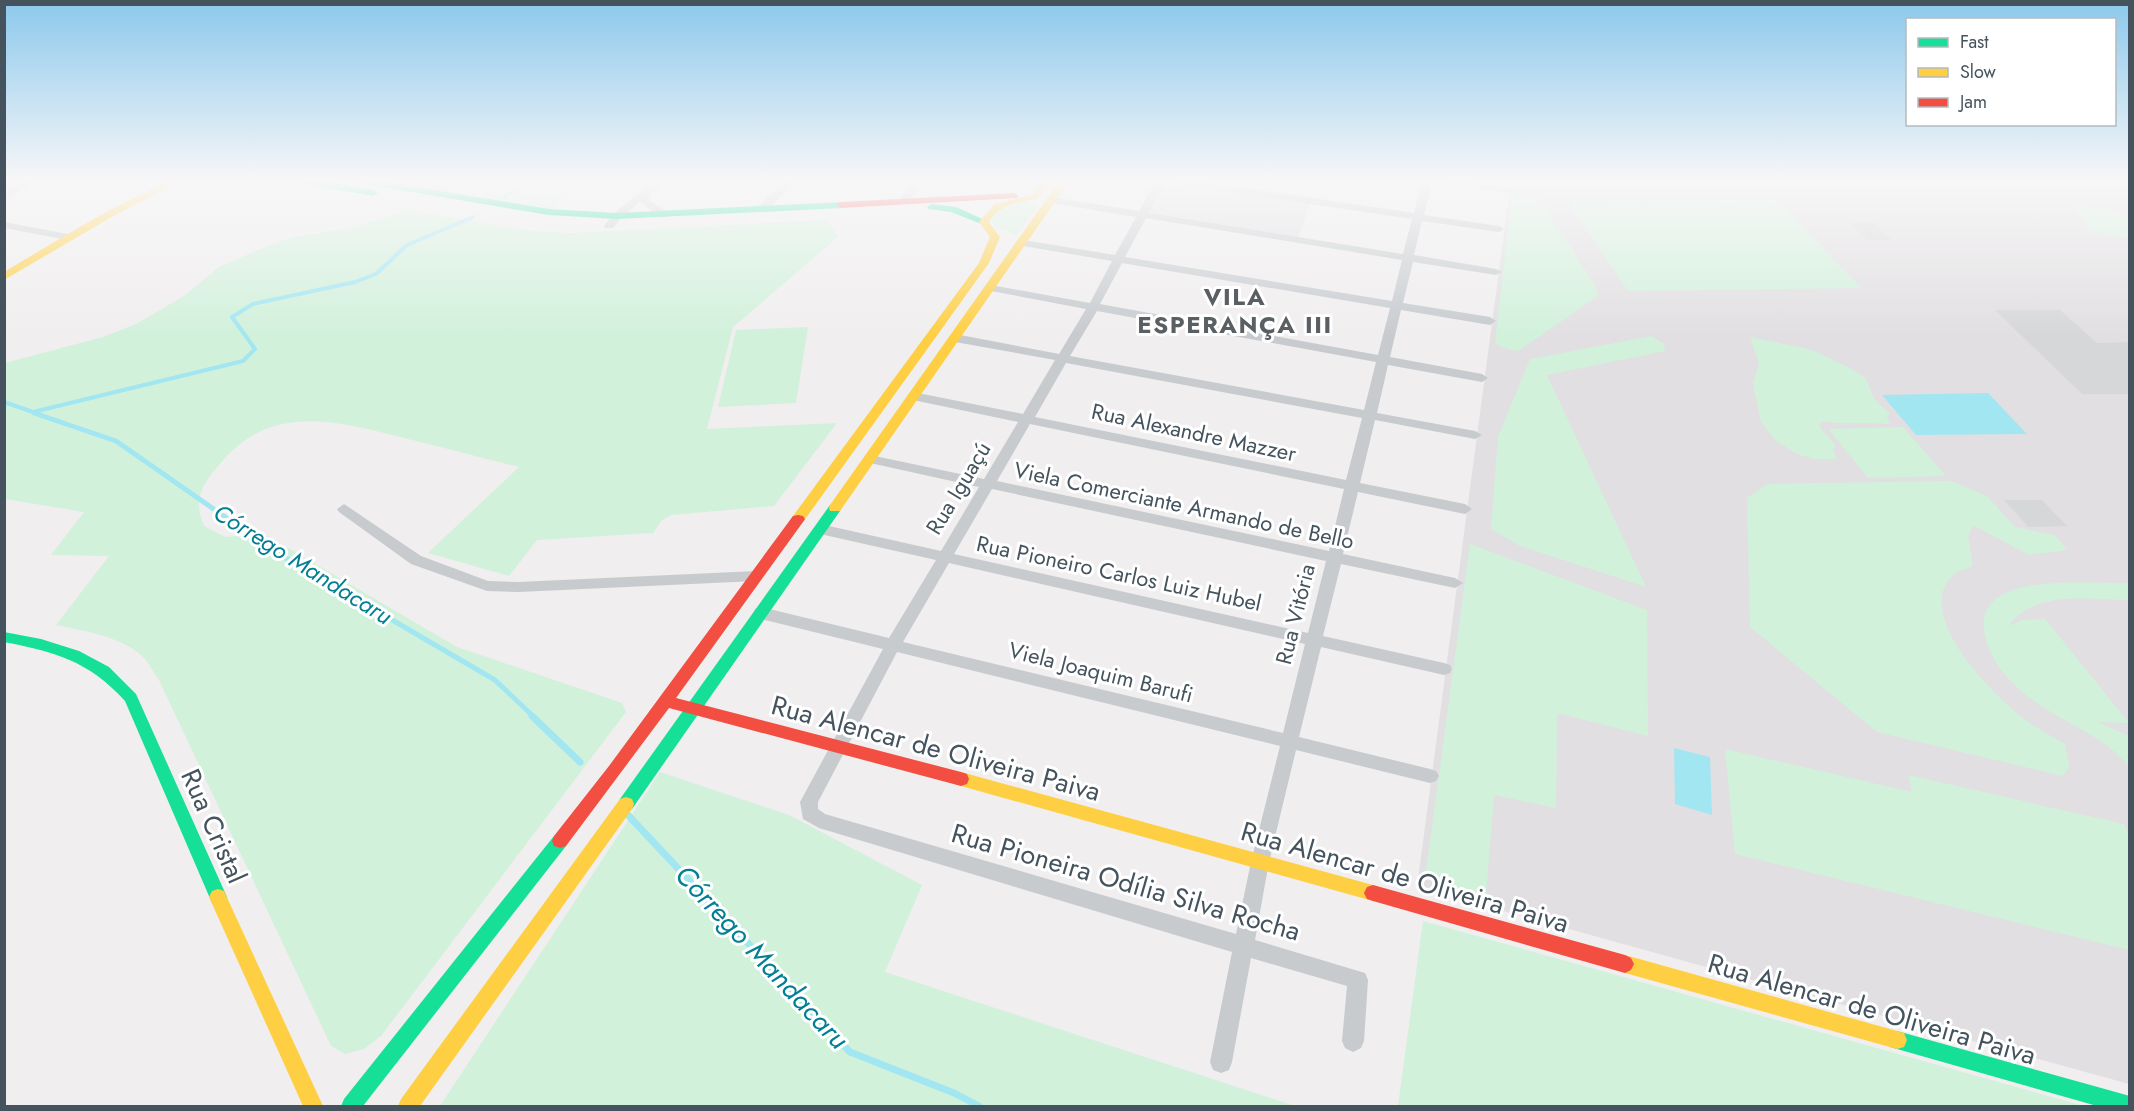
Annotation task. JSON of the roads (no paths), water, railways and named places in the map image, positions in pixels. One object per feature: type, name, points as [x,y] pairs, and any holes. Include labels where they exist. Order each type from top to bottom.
[{"type":"main road","points":[[4,262],[57,232]]},
{"type":"main road","points":[[4,277],[78,232]]},
{"type":"main road","points":[[991,232],[995,237],[1023,243]]},
{"type":"main road","points":[[408,1107],[695,709],[1031,232]]},
{"type":"main road","points":[[351,1107],[608,780],[984,263],[995,237]]},
{"type":"main road","name":"Rua Cristal","points":[[4,637],[64,650],[90,660],[120,681],[131,698],[281,1040],[313,1107]]},
{"type":"main road","name":"Rua Alencar de Oliveira Paiva","points":[[665,701],[836,748],[1086,812],[2130,1106]]},
{"type":"street","points":[[41,232],[68,237]]},
{"type":"street","name":"Rua Iguaçú","points":[[819,820],[809,813],[809,802],[836,748],[893,645],[1119,261],[1133,232]]},
{"type":"street","points":[[1249,232],[1496,272]]},
{"type":"street","name":"Rua Vitória","points":[[1221,1062],[1260,862],[1414,232]]},
{"type":"street","points":[[1023,243],[1119,261],[1490,321]]},
{"type":"street","points":[[991,288],[1482,378]]},
{"type":"street","points":[[956,338],[1368,417],[1475,435]]},
{"type":"street","name":"Rua Alexandre Mazzer","points":[[913,396],[1465,509]]},
{"type":"street","name":"Viela Comerciante Armando de Bello","points":[[870,459],[1455,584]]},
{"type":"street","points":[[344,509],[416,560],[487,586],[519,587],[756,576]]},
{"type":"street","name":"Rua Pioneiro Carlos Luiz Hubel","points":[[820,529],[1444,669]]},
{"type":"street","name":"Viela Joaquim Barufi","points":[[761,614],[1430,776]]},
{"type":"street","name":"Rua Pioneira Odília Silva Rocha","points":[[819,820],[1358,980],[1353,1041]]},
{"type":"water","points":[[1988,393],[2027,434],[1916,435],[1882,395]]},
{"type":"water","points":[[1674,748],[1710,757],[1712,815],[1675,804]]},
{"type":"waterway","points":[[33,412],[243,361],[255,349],[232,317],[253,304],[355,282],[376,274],[407,245],[438,232]]},
{"type":"waterway","name":"Córrego Mandacaru","points":[[4,402],[33,412]]},
{"type":"waterway","name":"Córrego Mandacaru","points":[[33,412],[39,414]]},
{"type":"waterway","name":"Córrego Mandacaru","points":[[34,413],[116,441],[274,551],[495,680],[534,717]]},
{"type":"waterway","name":"Córrego Mandacaru","points":[[532,716],[580,762]]},
{"type":"waterway","name":"Córrego Mandacaru","points":[[627,814],[850,1052],[954,1093],[979,1106]]},
{"type":"district","name":"VILA ESPERANÇA III","points":[[1235,310]]}]
